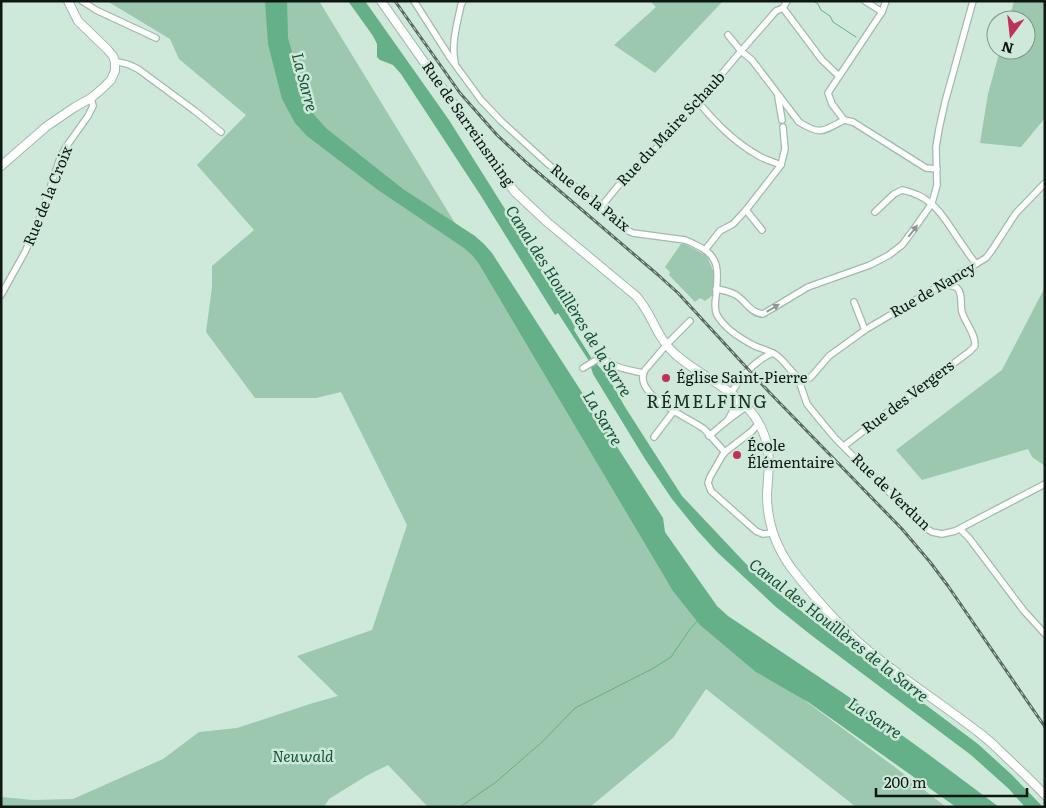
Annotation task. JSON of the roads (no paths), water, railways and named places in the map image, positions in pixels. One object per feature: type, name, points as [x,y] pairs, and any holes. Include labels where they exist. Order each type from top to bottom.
[{"type":"street","points":[[1,166],[47,126],[91,98],[111,80],[115,72],[113,56],[78,21],[68,1]]},
{"type":"street","points":[[82,1],[96,10],[156,38]]},
{"type":"street","name":"Rue de Sarreinsming","points":[[381,1],[512,188],[533,210],[636,296],[666,345],[678,357],[747,406],[759,423],[769,454],[769,520],[782,553],[793,570],[854,638],[927,696],[984,736],[1045,795]]},
{"type":"street","name":"Rue de la Paix","points":[[414,1],[470,86],[493,113],[547,164],[615,222],[630,232],[685,240],[705,250]]},
{"type":"street","points":[[455,63],[454,43],[461,6],[464,1]]},
{"type":"street","name":"Rue du Maire Schaub","points":[[600,208],[618,186],[698,102],[776,12],[783,8],[787,1]]},
{"type":"street","points":[[865,1],[882,12]]},
{"type":"street","points":[[886,1],[882,12],[828,93],[832,104],[844,120],[853,122],[926,168],[937,169]]},
{"type":"street","points":[[716,289],[737,295],[757,314],[763,314],[808,287],[870,265],[902,244],[931,205],[937,185],[936,147],[945,102],[973,1]]},
{"type":"street","points":[[783,8],[822,60],[839,76]]},
{"type":"street","points":[[728,35],[741,51],[752,60],[799,122],[810,129],[822,132],[844,120]]},
{"type":"street","points":[[115,62],[130,64],[221,132]]},
{"type":"street","points":[[778,95],[782,120]]},
{"type":"street","name":"Rue de la Croix","points":[[1,295],[25,252],[41,215],[60,158],[88,116],[92,106],[91,98]]},
{"type":"street","points":[[698,102],[735,141],[760,157],[781,165]]},
{"type":"street","points":[[783,127],[784,149],[781,165],[746,210],[733,224],[720,230],[705,250],[716,262],[715,308],[722,321],[737,336],[773,353],[784,361],[801,379]]},
{"type":"street","name":"Rue de Nancy","points":[[801,379],[811,377],[828,356],[865,330],[986,258],[1016,212],[1044,183]]},
{"type":"street","points":[[876,212],[894,194],[902,190],[912,192],[942,214],[976,264]]},
{"type":"street","points":[[746,210],[762,230]]},
{"type":"street","points":[[969,256],[970,268]]},
{"type":"street","name":"Rue des Vergers","points":[[844,446],[975,344],[962,312],[959,290],[955,286],[942,284]]},
{"type":"street","points":[[854,302],[865,330]]},
{"type":"street","points":[[690,321],[666,345],[643,373],[644,384],[656,399],[673,412],[703,429],[725,452]]},
{"type":"street","points":[[760,361],[764,349]]},
{"type":"street","points":[[731,393],[742,378],[760,361],[773,353]]},
{"type":"street","points":[[584,367],[599,358],[622,368],[643,373]]},
{"type":"street","name":"Rue de Verdun","points":[[801,379],[803,395],[810,408],[829,431],[928,530],[942,534],[950,533],[1045,484]]},
{"type":"street","points":[[728,420],[739,399]]},
{"type":"street","points":[[710,436],[747,406]]},
{"type":"street","points":[[654,437],[673,412]]},
{"type":"street","points":[[759,423],[752,431],[725,452],[708,483],[711,491],[758,532],[763,534],[773,533]]},
{"type":"street","points":[[960,529],[974,544],[1024,611],[1045,634]]},
{"type":"water","name":"La Sarre","points":[[265,1],[287,1],[288,38],[308,108],[327,129],[403,189],[475,236],[492,253],[663,518],[665,532],[717,606],[728,616],[849,697],[999,807],[956,807],[808,702],[756,672],[700,625],[673,591],[473,256],[378,190],[307,136],[295,123],[282,99],[268,44]]},
{"type":"water","points":[[348,1],[365,1],[449,120],[569,311],[569,316],[575,327],[574,330],[592,359],[607,375],[625,407],[682,496],[749,567],[772,588],[978,744],[1043,807],[1025,807],[1009,789],[971,755],[776,607],[717,552],[697,530],[672,499],[645,459],[593,374],[589,361],[558,313],[555,315],[481,196],[401,74],[393,65],[377,57],[377,44],[373,36]]},
{"type":"waterway","points":[[813,1],[830,16],[833,22],[856,37]]},
{"type":"waterway","points":[[460,807],[496,782],[542,742],[575,708],[652,669],[671,657],[698,620]]},
{"type":"railway","points":[[395,1],[460,93],[497,135],[678,293],[770,393],[902,529],[948,586],[1045,727]]},
{"type":"place","name":"Église Saint-Pierre","points":[[666,378]]},
{"type":"place","name":"École Élémentaire","points":[[737,455]]},
{"type":"district","name":"RÉMELFING","points":[[707,402]]},
{"type":"water label","name":"Canal des Houillères de la Sarre","points":[[569,301]]},
{"type":"water label","name":"Canal des Houillères de la Sarre","points":[[839,630]]},
{"type":"park label","name":"Neuwald","points":[[303,757]]}]
